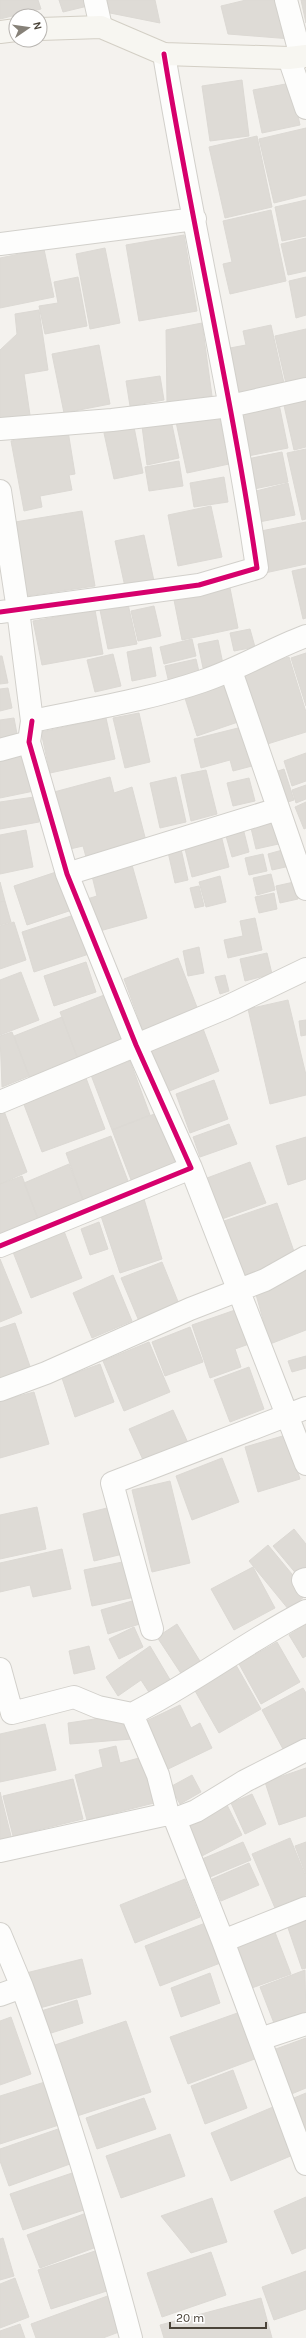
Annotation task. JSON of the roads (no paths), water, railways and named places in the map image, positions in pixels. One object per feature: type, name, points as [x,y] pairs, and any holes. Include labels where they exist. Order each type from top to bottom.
[{"type":"main road","points":[[48,29],[101,27],[164,54],[298,57]]},
{"type":"street","points":[[95,0],[101,27]]},
{"type":"street","points":[[286,0],[298,57],[306,108]]},
{"type":"street","points":[[9,611],[199,585],[257,568],[230,406],[164,54]]},
{"type":"street","points":[[0,244],[195,218]]},
{"type":"street","points":[[0,429],[112,420],[230,406],[306,389]]},
{"type":"street","points":[[0,491],[9,611],[30,731],[67,874],[136,1045],[191,1168],[239,1290],[298,1412],[306,1464]]},
{"type":"street","points":[[0,750],[30,731],[135,699],[202,682],[231,671],[277,647],[306,636]]},
{"type":"street","points":[[231,671],[306,889]]},
{"type":"street","points":[[67,874],[278,809]]},
{"type":"street","points":[[0,1102],[225,1008],[306,969]]},
{"type":"street","points":[[0,1246],[191,1168]]},
{"type":"street","points":[[0,1390],[46,1373],[190,1309],[265,1280],[306,1256]]},
{"type":"street","points":[[152,1629],[112,1483],[298,1412]]},
{"type":"street","points":[[306,1579],[303,1580],[306,1586]]},
{"type":"street","points":[[0,1670],[6,1715],[74,1697],[98,1707],[132,1714],[169,1696],[272,1628],[306,1611]]},
{"type":"street","points":[[132,1714],[158,1775],[172,1817],[223,1941],[305,2157]]},
{"type":"street","points":[[0,1851],[196,1811],[245,1781],[306,1750]]},
{"type":"street","points":[[223,1941],[306,1908]]},
{"type":"street","points":[[0,1934],[22,1987],[41,2039],[109,2255],[131,2338]]},
{"type":"street","points":[[0,1995],[22,1987]]},
{"type":"street","points":[[260,2039],[306,2024]]}]
